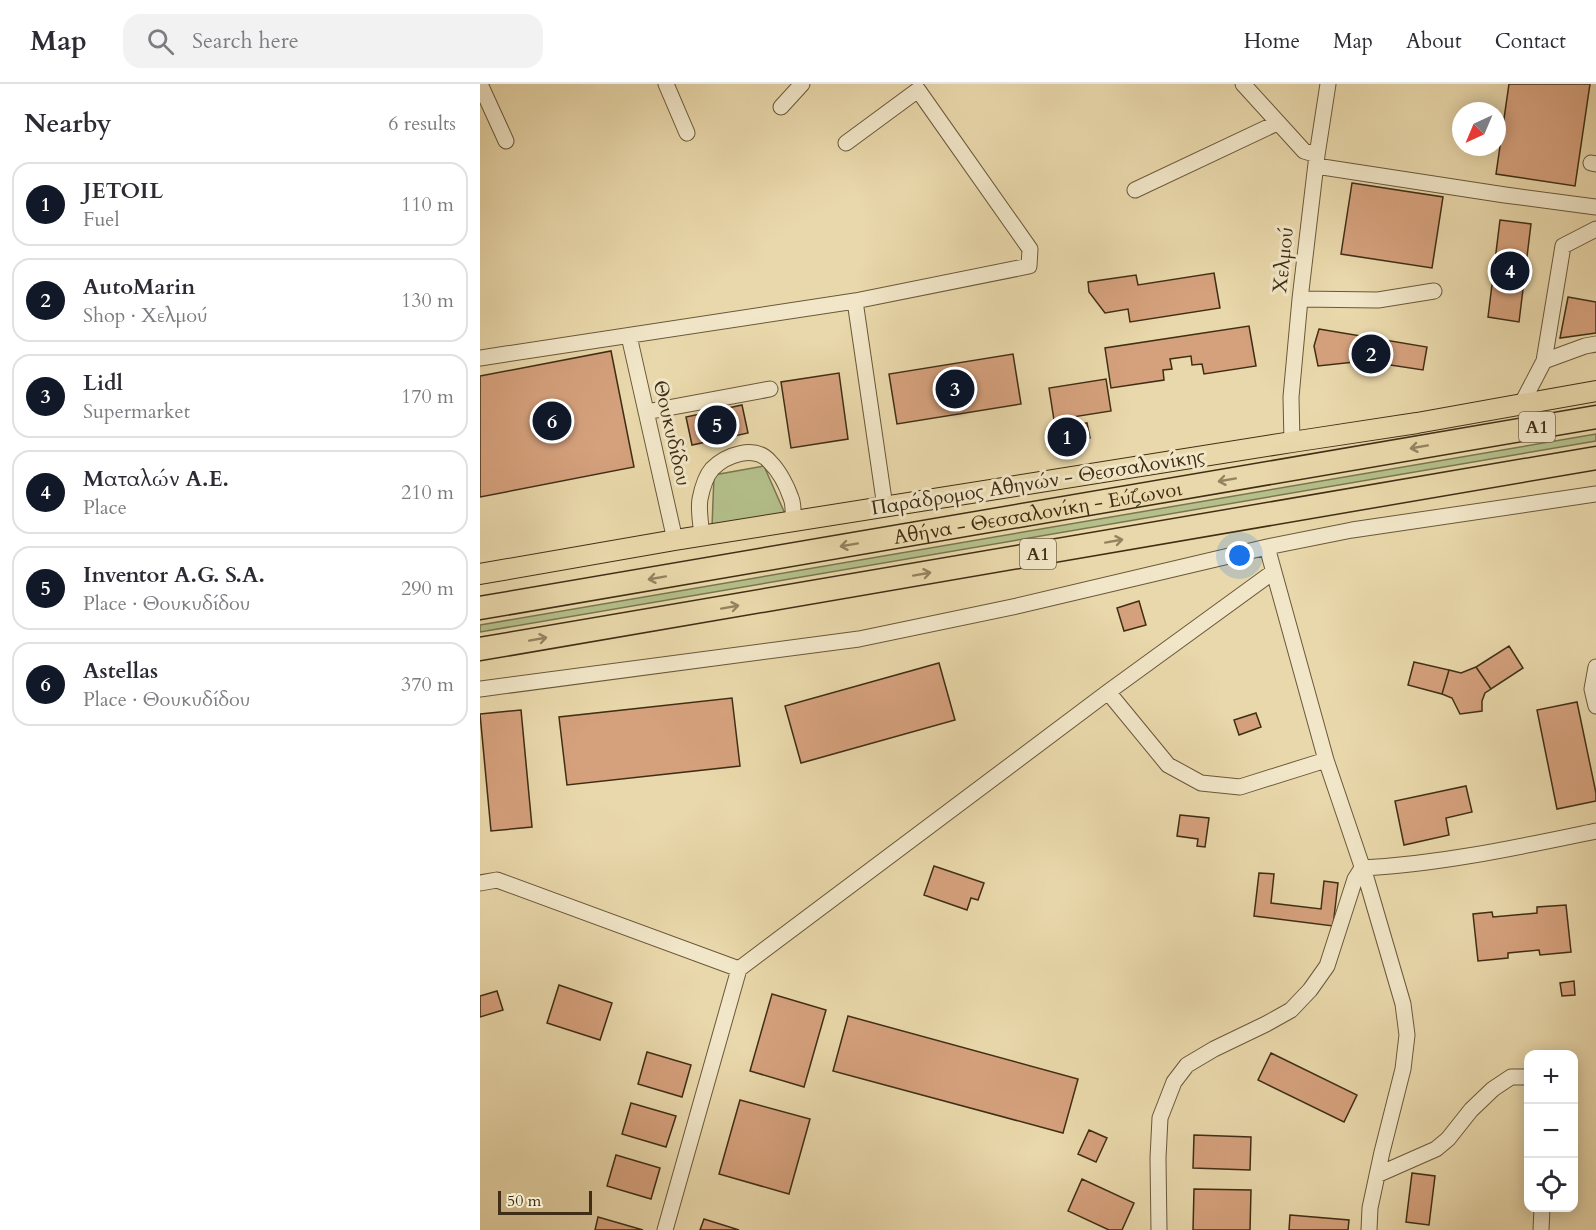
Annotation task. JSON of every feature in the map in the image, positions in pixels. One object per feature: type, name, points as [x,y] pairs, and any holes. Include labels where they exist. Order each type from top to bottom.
[{"type":"highway","name":"Αθήνα - Θεσσαλονίκη - Εύζωνοι","points":[[480,608],[1596,417]]},
{"type":"highway","name":"Αθήνα - Θεσσαλονίκη - Εύζωνοι","points":[[480,649],[1596,458]]},
{"type":"main road","name":"Παράδρομος Αθηνών - Θεσσαλονίκης","points":[[480,574],[675,540],[1417,423],[1596,391]]},
{"type":"street","points":[[480,84],[506,141]]},
{"type":"street","points":[[666,84],[687,133]]},
{"type":"street","points":[[781,107],[802,84]]},
{"type":"street","points":[[1243,84],[1277,123],[1316,161],[1505,195],[1596,207]]},
{"type":"street","name":"Χελμού","points":[[1292,442],[1291,397],[1300,299],[1316,161],[1328,84]]},
{"type":"street","points":[[480,358],[855,301],[1029,266],[1030,249],[918,90],[846,143]]},
{"type":"street","points":[[1135,189],[1277,123]]},
{"type":"street","points":[[1521,405],[1544,361],[1563,246],[1596,229]]},
{"type":"street","points":[[1300,299],[1378,300],[1434,291]]},
{"type":"street","points":[[855,301],[885,507]]},
{"type":"street","name":"Θουκυδίδου","points":[[629,336],[675,540]]},
{"type":"street","points":[[1544,361],[1596,344]]},
{"type":"street","points":[[646,412],[770,389]]},
{"type":"street","points":[[702,536],[699,501],[704,485],[711,471],[724,459],[740,453],[754,453],[769,460],[792,499],[794,521]]},
{"type":"street","points":[[480,689],[859,639],[1017,606],[1267,547],[1352,530],[1596,494]]},
{"type":"street","points":[[1267,547],[1326,760],[1362,868],[1403,1004],[1407,1035],[1403,1069],[1370,1208],[1369,1230]]},
{"type":"street","points":[[665,1230],[739,969],[1108,692],[1273,572]]},
{"type":"street","points":[[1596,667],[1592,689],[1596,706]]},
{"type":"street","points":[[1108,692],[1168,765],[1201,783],[1240,787],[1326,760]]},
{"type":"street","points":[[1362,868],[1457,858],[1596,831]]},
{"type":"street","points":[[1159,1230],[1160,1118],[1174,1082],[1187,1065],[1291,1010],[1310,990],[1327,966],[1355,879],[1362,868]]},
{"type":"street","points":[[480,871],[497,880],[739,969]]},
{"type":"street","points":[[480,884],[497,880]]},
{"type":"street","points":[[1377,1175],[1436,1149],[1493,1089],[1511,1077],[1524,1077]]},
{"type":"street","points":[[1541,1230],[1542,1212]]},
{"type":"green space","points":[[1596,434],[1596,441],[480,632],[480,625]]},
{"type":"green space","points":[[764,466],[786,516],[712,527],[714,475]]},
{"type":"building","points":[[1509,84],[1590,84],[1575,186],[1496,174],[1499,156],[1506,156],[1506,105]]},
{"type":"building","points":[[1352,183],[1443,197],[1432,268],[1341,254]]},
{"type":"building","points":[[1500,220],[1531,224],[1519,322],[1488,317]]},
{"type":"building","points":[[1214,273],[1220,308],[1130,322],[1128,309],[1105,313],[1089,292],[1088,282],[1136,275],[1138,285]]},
{"type":"building","points":[[1568,297],[1596,302],[1596,333],[1560,338]]},
{"type":"building","points":[[1249,326],[1256,366],[1204,374],[1202,364],[1192,365],[1191,356],[1170,359],[1172,369],[1163,370],[1164,380],[1111,388],[1105,348]]},
{"type":"building","points":[[1319,329],[1427,347],[1423,370],[1364,361],[1318,366],[1314,346]]},
{"type":"building","points":[[611,351],[634,467],[480,497],[480,376]]},
{"type":"building","points":[[1013,354],[1021,404],[897,424],[889,374]]},
{"type":"building","points":[[839,373],[848,439],[791,448],[781,382]]},
{"type":"building","points":[[1106,379],[1111,411],[1054,420],[1049,388]]},
{"type":"building","points":[[742,405],[748,433],[692,445],[686,417]]},
{"type":"building","points":[[1087,423],[1090,438],[1059,445],[1056,429]]},
{"type":"building","points":[[1139,601],[1146,625],[1124,631],[1117,608]]},
{"type":"building","points":[[1509,646],[1523,668],[1491,689],[1476,667]]},
{"type":"building","points":[[1414,662],[1449,670],[1442,694],[1408,685]]},
{"type":"building","points":[[939,663],[955,720],[801,763],[785,706]]},
{"type":"building","points":[[1476,667],[1491,689],[1485,693],[1482,711],[1460,714],[1452,698],[1442,694],[1449,670],[1461,673]]},
{"type":"building","points":[[732,698],[740,766],[567,785],[559,717]]},
{"type":"building","points":[[1577,702],[1596,801],[1557,809],[1537,710]]},
{"type":"building","points":[[521,710],[532,827],[491,831],[480,714]]},
{"type":"building","points":[[1256,713],[1261,727],[1239,735],[1234,720]]},
{"type":"building","points":[[1466,786],[1472,812],[1446,818],[1449,835],[1404,845],[1395,801]]},
{"type":"building","points":[[1180,815],[1209,818],[1205,847],[1197,846],[1198,839],[1177,836]]},
{"type":"building","points":[[934,866],[984,883],[978,900],[971,898],[967,910],[924,895]]},
{"type":"building","points":[[1259,873],[1274,874],[1271,903],[1321,909],[1324,881],[1338,883],[1333,926],[1254,916]]},
{"type":"building","points":[[1566,905],[1571,952],[1540,955],[1539,950],[1508,953],[1508,958],[1478,961],[1473,914],[1492,912],[1493,917],[1537,913],[1537,907]]},
{"type":"building","points":[[1574,981],[1575,995],[1562,996],[1560,983]]},
{"type":"building","points":[[559,985],[612,1003],[600,1040],[547,1023]]},
{"type":"building","points":[[497,991],[503,1010],[480,1017],[480,996]]},
{"type":"building","points":[[772,994],[826,1010],[804,1087],[750,1071]]},
{"type":"building","points":[[848,1016],[1078,1079],[1063,1133],[833,1071]]},
{"type":"building","points":[[647,1052],[691,1065],[682,1097],[638,1084]]},
{"type":"building","points":[[1271,1053],[1357,1095],[1344,1122],[1258,1080]]},
{"type":"building","points":[[740,1100],[810,1119],[789,1194],[719,1174]]},
{"type":"building","points":[[631,1103],[676,1116],[666,1147],[622,1134]]},
{"type":"building","points":[[1089,1130],[1107,1138],[1096,1162],[1078,1154]]},
{"type":"building","points":[[1194,1135],[1251,1137],[1250,1170],[1193,1168]]},
{"type":"building","points":[[616,1155],[660,1168],[651,1199],[607,1186]]},
{"type":"building","points":[[1412,1173],[1435,1176],[1429,1225],[1406,1222]]},
{"type":"building","points":[[1082,1179],[1134,1203],[1122,1230],[1109,1230],[1068,1211]]},
{"type":"building","points":[[1194,1189],[1251,1190],[1250,1230],[1193,1230]]},
{"type":"building","points":[[1290,1215],[1349,1220],[1348,1230],[1289,1230]]},
{"type":"building","points":[[598,1217],[643,1230],[595,1230]]},
{"type":"building","points":[[704,1219],[739,1230],[700,1230]]},
{"type":"place","name":"Ματαλών Α.Ε.","points":[[1510,271]]},
{"type":"place","name":"AutoMarin","points":[[1371,354]]},
{"type":"place","name":"Lidl","points":[[955,389]]},
{"type":"place","name":"Astellas","points":[[552,421]]},
{"type":"place","name":"Inventor A.G. S.A.","points":[[717,425]]},
{"type":"place","name":"JETOIL","points":[[1067,437]]}]
